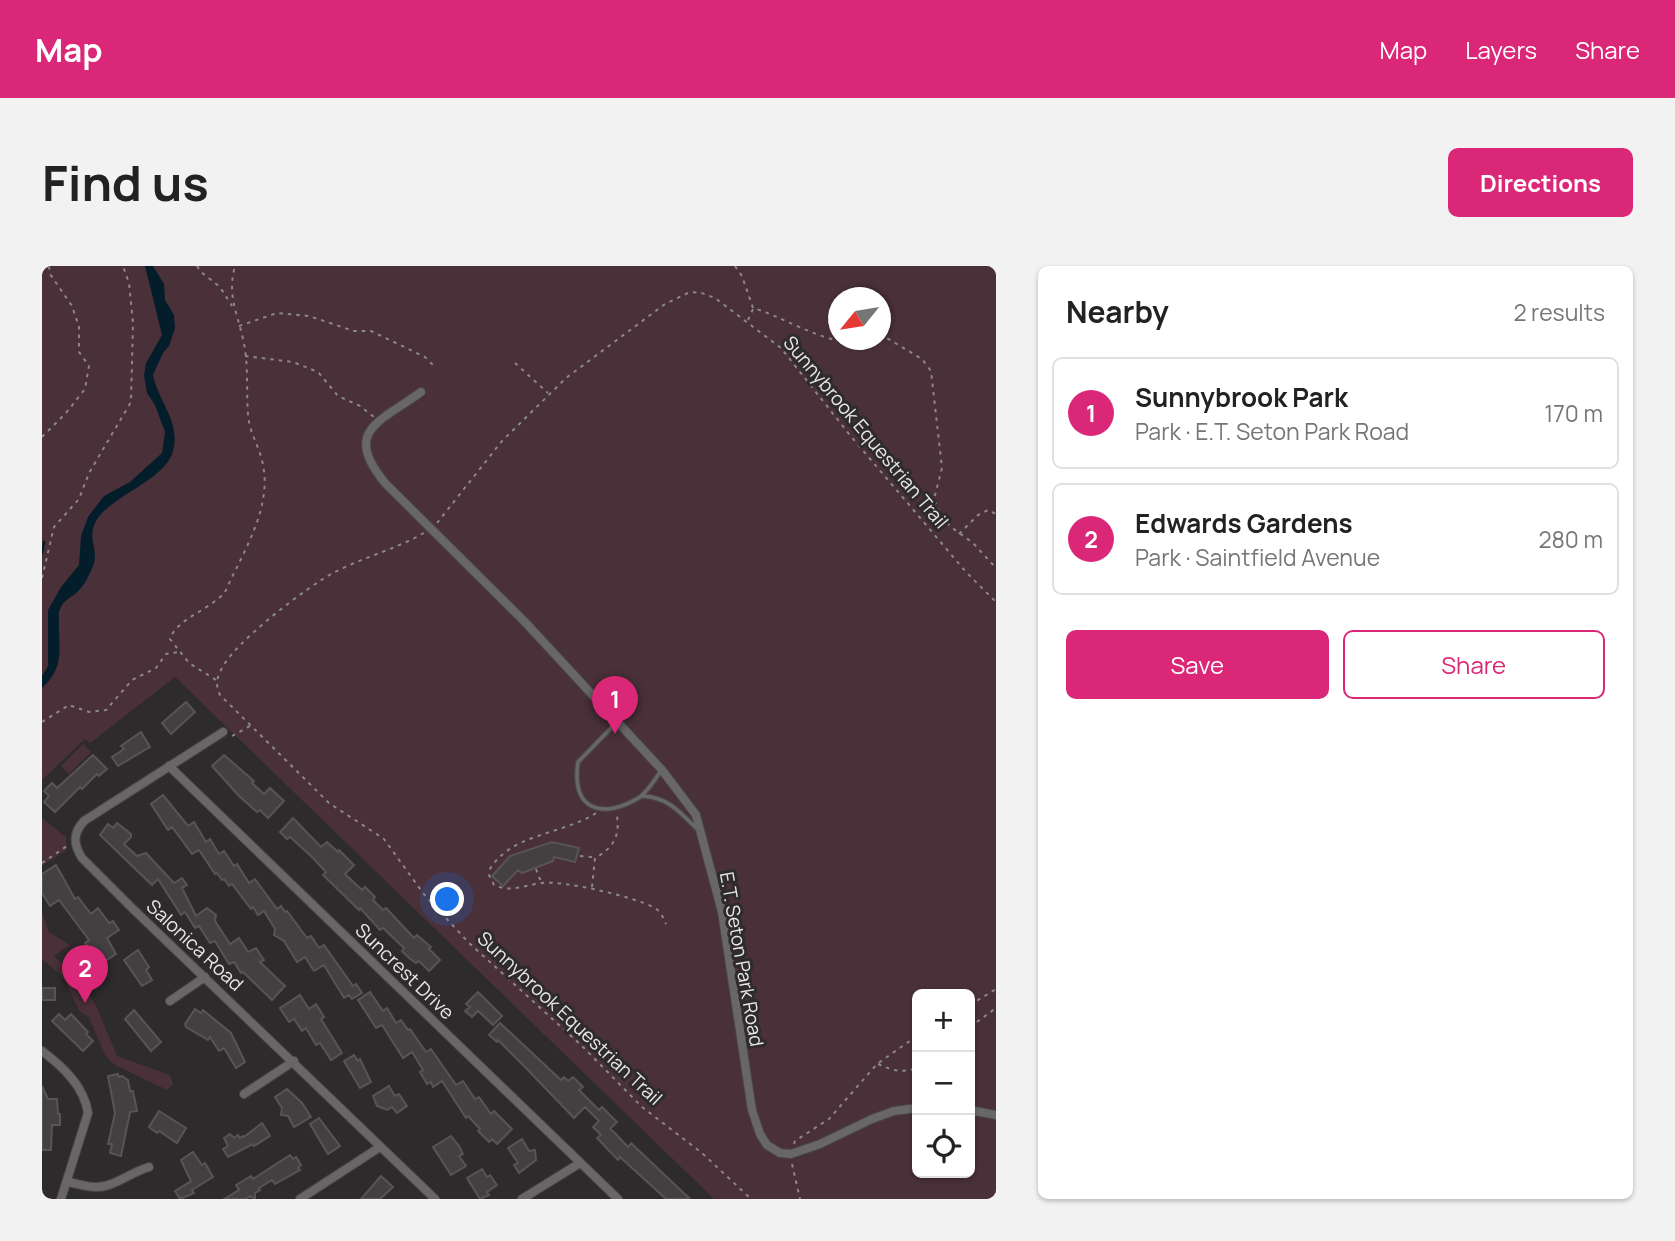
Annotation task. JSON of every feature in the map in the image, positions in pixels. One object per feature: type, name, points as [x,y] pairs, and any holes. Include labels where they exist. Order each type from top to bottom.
[{"type":"street","points":[[378,421],[421,392]]},
{"type":"street","name":"E.T. Seton Park Road","points":[[378,421],[365,444],[366,454],[370,464],[386,484],[524,621],[662,770],[696,815],[722,912],[748,1089],[756,1124],[767,1145],[780,1153],[791,1154]]},
{"type":"street","name":"Salonica Road","points":[[226,734],[169,766],[84,821],[78,827],[75,842],[82,858],[435,1199]]},
{"type":"street","name":"Suncrest Drive","points":[[169,766],[618,1199]]},
{"type":"street","points":[[170,1001],[205,977]]},
{"type":"street","points":[[42,1051],[78,1085],[87,1104],[88,1113],[83,1135],[61,1199]]},
{"type":"street","points":[[244,1094],[294,1062]]},
{"type":"street","points":[[791,1154],[820,1144],[872,1119],[894,1111],[912,1109]]},
{"type":"street","points":[[975,1111],[996,1115]]},
{"type":"street","points":[[300,1199],[380,1147]]},
{"type":"street","points":[[523,1199],[580,1163]]},
{"type":"street","points":[[67,1182],[97,1188],[149,1167]]},
{"type":"lane","points":[[617,722],[578,762],[578,780],[583,798],[589,806],[599,811],[615,808],[642,796],[662,770]]},
{"type":"lane","points":[[642,796],[661,798],[670,803],[700,831]]},
{"type":"path","points":[[42,437],[85,389],[89,366],[79,352],[79,327],[72,306],[50,274],[49,266]]},
{"type":"path","points":[[42,578],[54,527],[79,499],[89,472],[131,402],[133,323],[129,283],[123,266]]},
{"type":"path","points":[[197,266],[220,287],[233,307]]},
{"type":"path","points":[[217,680],[189,663],[170,639],[181,622],[216,602],[225,592],[263,502],[263,466],[250,424],[249,380],[244,341],[233,307],[235,266]]},
{"type":"path","points":[[735,266],[742,276],[753,308],[748,322]]},
{"type":"path","name":"Sunnybrook Equestrian Trail","points":[[751,1199],[702,1153],[642,1107],[582,1046],[468,942],[423,893],[384,839],[329,803],[220,695],[217,680],[224,664],[252,634],[320,581],[347,565],[410,540],[431,528],[455,502],[503,440],[549,394],[638,322],[688,293],[699,292],[715,298],[781,348],[930,530],[996,602]]},
{"type":"path","points":[[753,308],[828,337]]},
{"type":"path","points":[[239,326],[277,313],[309,316],[354,331],[370,331],[425,357],[435,367]]},
{"type":"path","points":[[891,341],[922,359],[931,371],[942,468],[934,497],[941,516],[959,534],[973,543],[996,568]]},
{"type":"path","points":[[244,356],[293,362],[318,372],[338,396],[371,413],[378,421]]},
{"type":"path","points":[[515,363],[549,394]]},
{"type":"path","points":[[959,534],[978,515],[988,510],[996,514]]},
{"type":"path","points":[[42,722],[69,705],[89,712],[106,710],[132,680],[156,668],[166,654],[179,652]]},
{"type":"path","points":[[226,734],[251,725]]},
{"type":"path","points":[[580,856],[595,858],[612,846],[618,830],[615,808]]},
{"type":"path","points":[[599,811],[584,821],[510,847],[490,869],[491,880],[500,888],[510,889],[541,883],[592,888],[653,907],[663,916],[666,924]]},
{"type":"path","points":[[42,863],[68,846]]},
{"type":"path","points":[[592,888],[595,858]]},
{"type":"path","points":[[536,869],[541,883]]},
{"type":"path","points":[[975,1002],[996,989]]},
{"type":"path","points":[[975,1023],[996,1008]]},
{"type":"path","points":[[800,1199],[791,1154],[795,1141],[829,1119],[877,1064],[912,1040]]},
{"type":"path","points":[[877,1064],[892,1071],[912,1069]]},
{"type":"shaded area","points":[[42,266],[996,266],[996,1199],[714,1199],[175,677],[90,743],[85,739],[42,780]]},
{"type":"shaded area","points":[[83,744],[91,752],[69,774],[61,766]]},
{"type":"shaded area","points":[[42,818],[66,837],[67,850],[42,866]]},
{"type":"shaded area","points":[[42,912],[49,932],[70,945],[54,956],[84,984],[117,1056],[170,1075],[173,1084],[167,1090],[113,1064],[105,1055],[88,1016],[80,1012],[63,977],[42,959]]},
{"type":"water","points":[[145,266],[153,266],[164,284],[165,300],[174,315],[175,328],[169,346],[153,375],[172,421],[175,440],[173,451],[160,471],[113,503],[96,521],[92,532],[94,563],[81,588],[64,602],[60,609],[58,664],[50,680],[42,688],[42,676],[48,666],[48,610],[61,587],[79,565],[81,536],[88,517],[104,496],[130,482],[162,453],[165,432],[155,405],[147,393],[144,375],[146,363],[162,335]]},
{"type":"building","points":[[186,702],[195,712],[171,734],[162,723]]},
{"type":"building","points":[[141,732],[150,747],[118,766],[112,757],[124,749],[121,746]]},
{"type":"building","points":[[93,755],[107,769],[99,776],[97,774],[82,789],[80,787],[55,812],[44,802],[49,796],[44,791],[52,783],[57,788]]},
{"type":"building","points":[[224,755],[254,781],[252,783],[264,794],[270,788],[284,801],[268,818],[239,796],[212,766]]},
{"type":"building","points":[[163,795],[188,826],[194,822],[206,842],[210,839],[219,854],[224,851],[234,866],[237,864],[249,883],[255,879],[277,909],[281,906],[287,911],[307,938],[311,936],[319,948],[324,945],[353,986],[356,984],[362,993],[352,999],[349,995],[344,998],[324,965],[314,971],[305,957],[297,962],[284,941],[274,935],[275,929],[264,911],[258,915],[232,884],[229,886],[215,874],[199,850],[192,854],[172,827],[168,830],[151,804]]},
{"type":"building","points":[[293,818],[321,847],[327,842],[338,852],[339,850],[354,865],[345,874],[362,890],[365,887],[375,897],[373,900],[383,910],[386,908],[414,938],[417,935],[431,947],[429,949],[440,960],[429,971],[419,961],[416,963],[409,958],[402,951],[404,948],[383,928],[380,930],[323,875],[326,872],[312,857],[290,837],[287,839],[280,832]]},
{"type":"building","points":[[117,823],[131,834],[124,844],[137,856],[146,853],[174,883],[182,878],[187,885],[182,888],[196,916],[207,908],[216,915],[215,921],[230,944],[239,938],[248,952],[256,948],[264,960],[260,962],[285,986],[272,1000],[241,973],[234,962],[229,964],[215,941],[210,943],[199,926],[195,928],[185,912],[181,915],[158,879],[152,885],[100,835],[108,824],[113,828]]},
{"type":"building","points":[[552,842],[579,848],[575,862],[554,857],[553,861],[522,873],[518,870],[503,886],[492,876],[510,856]]},
{"type":"building","points":[[56,865],[75,899],[78,897],[91,914],[98,908],[109,923],[113,921],[119,930],[107,938],[116,954],[99,965],[91,953],[86,957],[81,950],[87,946],[85,943],[89,940],[59,900],[50,906],[42,893],[42,874]]},
{"type":"building","points":[[138,950],[149,967],[146,970],[152,980],[142,986],[124,960]]},
{"type":"building","points":[[42,988],[55,988],[55,1000],[42,1000]]},
{"type":"building","points":[[370,992],[383,1011],[387,1008],[396,1023],[401,1020],[408,1030],[410,1029],[426,1052],[431,1049],[456,1085],[463,1081],[475,1099],[479,1097],[491,1114],[494,1111],[512,1129],[497,1144],[492,1139],[489,1142],[468,1116],[466,1118],[442,1081],[433,1087],[431,1082],[427,1084],[420,1072],[423,1070],[412,1052],[403,1058],[382,1025],[376,1028],[358,1000]]},
{"type":"building","points":[[478,992],[502,1016],[493,1025],[478,1011],[472,1017],[465,1011],[470,1007],[466,1004]]},
{"type":"building","points":[[300,995],[309,1009],[316,1004],[324,1017],[321,1019],[342,1053],[331,1060],[320,1043],[316,1045],[306,1028],[302,1031],[294,1019],[289,1022],[280,1008]]},
{"type":"building","points":[[195,1009],[201,1013],[203,1010],[231,1033],[245,1062],[236,1068],[224,1048],[219,1051],[210,1037],[208,1040],[186,1027],[185,1024]]},
{"type":"building","points":[[134,1010],[161,1042],[151,1051],[125,1019]]},
{"type":"building","points":[[59,1014],[65,1020],[71,1014],[88,1032],[86,1034],[93,1041],[83,1051],[52,1021]]},
{"type":"building","points":[[500,1023],[561,1080],[564,1077],[568,1081],[573,1077],[583,1087],[579,1090],[599,1110],[602,1107],[617,1122],[610,1129],[628,1147],[631,1143],[690,1199],[666,1199],[620,1157],[618,1160],[597,1138],[601,1135],[593,1127],[599,1121],[585,1107],[574,1118],[498,1040],[497,1042],[489,1035]]},
{"type":"building","points":[[354,1055],[358,1061],[360,1059],[371,1082],[360,1088],[344,1061]]},
{"type":"building","points":[[118,1074],[128,1080],[137,1111],[130,1112],[121,1156],[110,1153],[112,1144],[108,1144],[115,1113],[108,1076]]},
{"type":"building","points":[[42,1086],[48,1099],[57,1099],[60,1114],[60,1125],[52,1125],[51,1150],[42,1150]]},
{"type":"building","points":[[389,1086],[395,1096],[399,1094],[407,1106],[397,1113],[392,1107],[387,1110],[377,1106],[373,1096]]},
{"type":"building","points":[[287,1089],[302,1103],[311,1117],[294,1127],[288,1116],[281,1115],[282,1108],[275,1097]]},
{"type":"building","points":[[159,1111],[186,1128],[177,1143],[149,1127]]},
{"type":"building","points":[[319,1118],[340,1146],[328,1154],[310,1124]]},
{"type":"building","points":[[262,1123],[270,1136],[228,1157],[223,1149],[228,1146],[224,1138],[230,1134],[234,1138],[238,1135],[240,1138],[244,1137]]},
{"type":"building","points":[[451,1136],[463,1154],[459,1156],[466,1166],[451,1175],[433,1147]]},
{"type":"building","points":[[522,1139],[529,1151],[535,1150],[536,1160],[519,1173],[514,1165],[518,1163],[508,1148]]},
{"type":"building","points":[[193,1152],[202,1165],[205,1163],[213,1177],[192,1190],[194,1193],[180,1199],[175,1191],[191,1181],[181,1160]]},
{"type":"building","points":[[290,1155],[293,1159],[296,1157],[301,1165],[298,1168],[300,1170],[275,1184],[272,1180],[259,1188],[255,1199],[250,1196],[246,1199],[224,1199],[239,1190],[236,1185],[251,1176],[253,1179]]},
{"type":"building","points":[[482,1169],[497,1185],[487,1192],[489,1195],[480,1199],[467,1178]]},
{"type":"building","points":[[381,1176],[393,1187],[380,1199],[361,1199]]},
{"type":"waterway","points":[[42,553],[44,542]]},
{"type":"place","name":"Sunnybrook Park","points":[[615,734]]},
{"type":"place","name":"Edwards Gardens","points":[[85,1003]]}]
